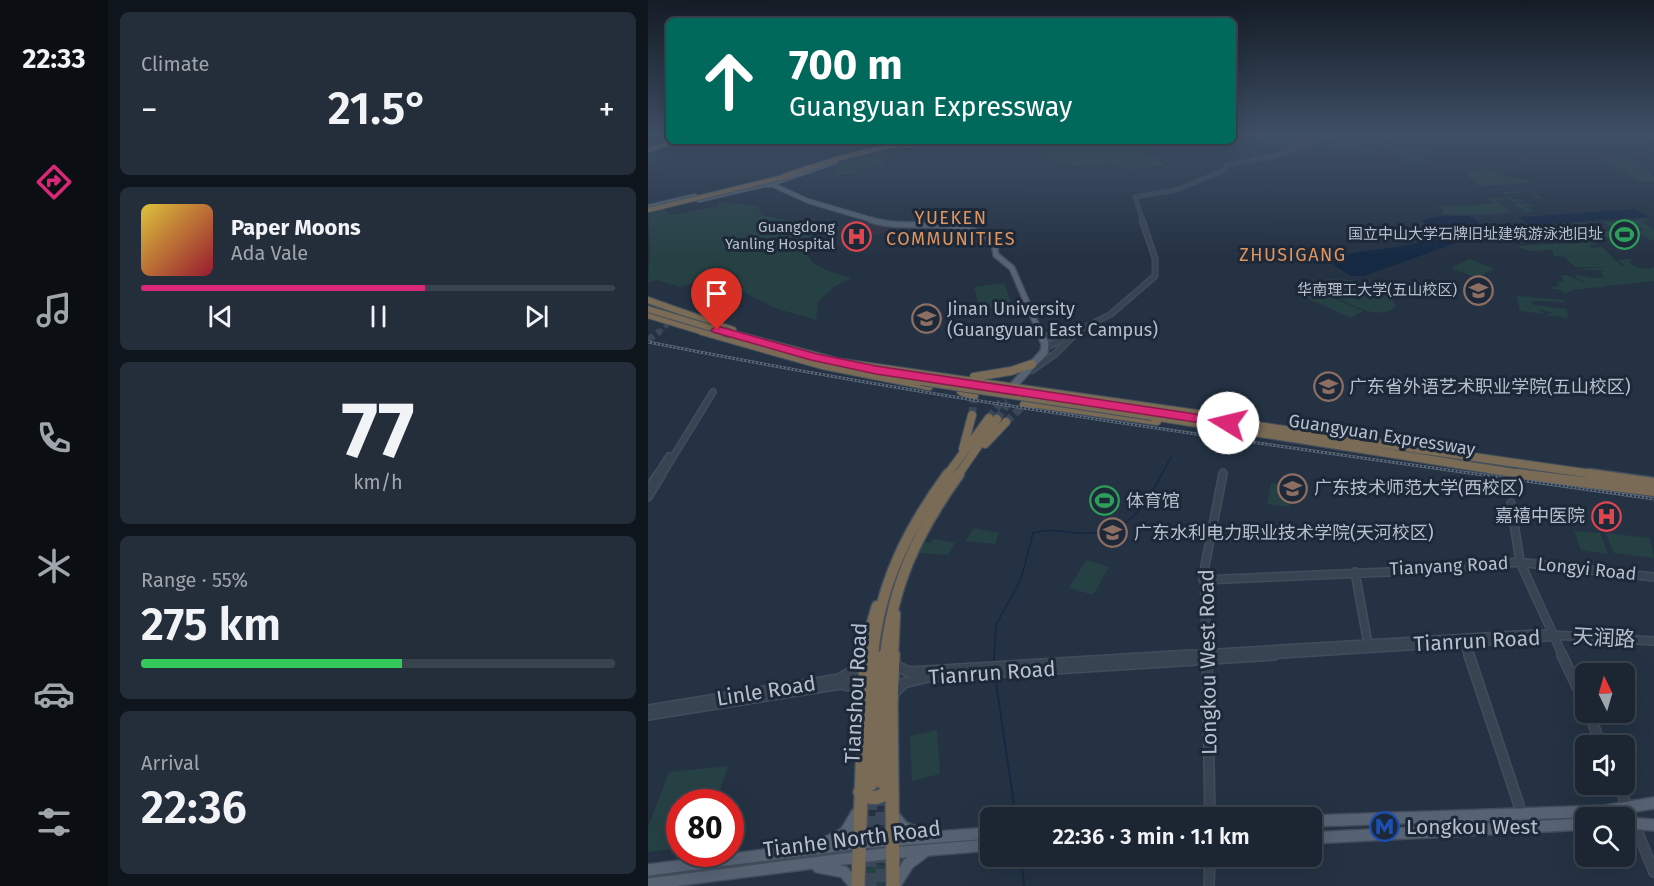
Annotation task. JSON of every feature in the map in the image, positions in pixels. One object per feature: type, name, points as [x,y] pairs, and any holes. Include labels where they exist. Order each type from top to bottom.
[{"type":"highway","points":[[648,208],[764,183],[790,174]]},
{"type":"highway","points":[[648,208],[794,174]]},
{"type":"highway","points":[[648,300],[709,323],[765,340],[781,348]]},
{"type":"highway","points":[[664,305],[684,318]]},
{"type":"highway","points":[[648,311],[684,318]]},
{"type":"highway","points":[[648,311],[688,328],[793,358],[882,379],[961,390],[1011,393],[1044,391]]},
{"type":"highway","name":"Guangyuan Expressway","points":[[648,311],[837,364],[922,379],[1251,428],[1654,483]]},
{"type":"highway","points":[[678,324],[685,321],[684,318]]},
{"type":"highway","points":[[688,328],[686,323],[689,321],[709,323]]},
{"type":"highway","name":"Guangyuan Expressway","points":[[729,335],[837,364]]},
{"type":"highway","points":[[793,358],[996,384],[1011,393]]},
{"type":"highway","name":"Guangyuan Expressway","points":[[858,366],[922,379]]},
{"type":"highway","points":[[958,378],[1032,367]]},
{"type":"highway","points":[[1025,379],[1032,387],[1044,391],[1215,417],[1251,428]]},
{"type":"highway","points":[[961,390],[973,386],[971,380]]},
{"type":"highway","points":[[961,390],[974,396]]},
{"type":"highway","points":[[1058,407],[1051,402],[1051,398],[1066,395]]},
{"type":"highway","points":[[1086,411],[1080,403],[1093,399]]},
{"type":"highway","points":[[1024,405],[1038,404],[1251,428]]},
{"type":"highway","points":[[960,466],[972,415]]},
{"type":"highway","name":"Tianshou Road","points":[[876,786],[890,593],[934,504],[993,419]]},
{"type":"highway","points":[[960,466],[1006,422]]},
{"type":"highway","name":"Guangyuan Expressway","points":[[1251,428],[1545,478],[1654,491]]},
{"type":"highway","points":[[890,593],[872,620],[867,646],[863,701],[876,786],[891,810],[894,886]]},
{"type":"highway","points":[[857,886],[859,843],[876,786],[891,703],[890,593]]},
{"type":"main road","points":[[648,208],[777,182],[799,174]]},
{"type":"main road","points":[[777,182],[776,185],[803,197],[892,225],[946,223],[986,232],[996,240],[999,255],[1014,267],[1048,347]]},
{"type":"main road","points":[[764,183],[808,201],[891,226],[942,224],[971,228],[987,235],[993,242],[996,255],[1012,268],[1048,347]]},
{"type":"main road","points":[[648,208],[657,209],[683,201]]},
{"type":"main road","points":[[1011,393],[1048,347]]},
{"type":"main road","points":[[1011,393],[1025,379],[1032,367]]},
{"type":"main road","points":[[805,849],[830,842],[844,833],[876,786]]},
{"type":"main road","points":[[1633,807],[1654,803]]},
{"type":"main road","points":[[891,810],[903,827],[929,843],[913,859],[894,886]]},
{"type":"main road","points":[[1322,821],[1575,812]]},
{"type":"main road","points":[[1635,824],[1654,825]]},
{"type":"main road","points":[[1322,837],[1575,825]]},
{"type":"main road","name":"Tianhe North Road","points":[[648,870],[859,843],[891,846],[929,843],[980,835]]},
{"type":"main road","name":"Tianhe North Road","points":[[929,843],[980,845]]},
{"type":"main road","name":"Tianhe North Road","points":[[648,884],[859,858],[891,846]]},
{"type":"main road","points":[[798,865],[838,869],[852,878],[857,886]]},
{"type":"street","points":[[1048,347],[1107,320],[1111,314],[1149,284],[1156,274],[1155,258],[1135,197],[1176,190],[1215,174]]},
{"type":"street","points":[[1045,336],[1054,339],[1069,338]]},
{"type":"street","points":[[1032,367],[1055,354],[1069,338]]},
{"type":"street","points":[[648,489],[711,392],[648,497]]},
{"type":"street","name":"Longkou West Road","points":[[1210,807],[1208,656],[1203,580],[1223,472]]},
{"type":"street","points":[[1511,503],[1520,562],[1575,682]]},
{"type":"street","name":"Tianyang Road","points":[[1203,580],[1520,562]]},
{"type":"street","name":"Longyi Road","points":[[1520,562],[1654,577]]},
{"type":"street","points":[[1355,572],[1369,645]]},
{"type":"street","name":"Tianrun Road","points":[[892,663],[909,672],[994,670],[1463,639],[1554,636]]},
{"type":"street","name":"天润路","points":[[1554,636],[1654,641]]},
{"type":"street","points":[[1463,639],[1522,814]]},
{"type":"street","name":"Linle Road","points":[[648,710],[839,679],[852,671],[864,657],[867,646]]},
{"type":"street","name":"Tianrun Road","points":[[891,703],[897,689],[911,680],[994,670]]},
{"type":"street","name":"Linle Road","points":[[648,715],[841,684],[853,687],[863,701]]},
{"type":"street","points":[[1635,836],[1654,872]]},
{"type":"street","points":[[1209,886],[1210,867]]},
{"type":"shaded area","name":"Guangdong Yanling Hospital","points":[[877,224],[886,226],[890,232],[834,241]]},
{"type":"green space","points":[[1468,174],[1499,174],[1533,183],[1479,186],[1470,179]]},
{"type":"green space","points":[[1627,174],[1654,176],[1654,182],[1641,182]]},
{"type":"green space","points":[[1531,191],[1543,199],[1531,198],[1537,197],[1530,192],[1506,194],[1512,199],[1526,200],[1496,201],[1506,208],[1517,207],[1514,203],[1531,204],[1533,206],[1523,207],[1537,211],[1525,212],[1519,207],[1506,209],[1512,212],[1502,214],[1442,214],[1444,211],[1437,204],[1445,207],[1490,204],[1494,203],[1488,198],[1507,198],[1502,192]]},
{"type":"green space","points":[[719,202],[758,206],[762,215],[802,223],[812,243],[808,250],[813,262],[828,271],[851,278],[834,287],[818,302],[816,320],[775,308],[738,289],[700,280],[681,287],[656,280],[648,283],[650,247],[648,212],[664,209],[671,215],[717,206]]},
{"type":"green space","points":[[1652,219],[1641,222],[1654,229],[1654,240],[1636,231],[1645,230],[1641,227],[1626,229],[1634,235],[1612,238],[1572,232],[1583,234],[1596,244],[1589,245],[1592,248],[1602,247],[1623,267],[1625,266],[1618,260],[1632,259],[1629,262],[1634,266],[1654,267],[1654,281],[1612,285],[1590,283],[1574,274],[1593,278],[1604,277],[1600,272],[1605,271],[1575,269],[1609,267],[1575,267],[1564,257],[1554,256],[1552,250],[1529,251],[1516,246],[1576,243],[1553,225],[1586,223],[1596,230],[1608,231],[1618,230],[1602,222]]},
{"type":"green space","points":[[1469,259],[1494,269],[1477,278],[1451,268]]},
{"type":"green space","points":[[1560,275],[1567,275],[1583,282],[1611,286],[1571,290],[1566,294],[1561,290],[1548,288],[1560,286],[1557,282],[1564,281]]},
{"type":"green space","points":[[1330,279],[1351,280],[1392,298],[1396,306],[1380,313],[1351,305],[1325,292],[1322,284]]},
{"type":"green space","points":[[1004,283],[1012,305],[980,310],[974,287]]},
{"type":"green space","points":[[1315,290],[1363,311],[1351,318],[1302,296]]},
{"type":"green space","points":[[1517,296],[1563,300],[1565,302],[1531,301],[1534,305],[1567,309],[1568,318],[1545,315],[1553,313],[1538,309],[1545,314],[1520,311]]},
{"type":"green space","points":[[1271,483],[1292,486],[1289,507],[1267,504]]},
{"type":"green space","points":[[974,528],[999,533],[995,544],[965,541]]},
{"type":"green space","points":[[1574,531],[1600,533],[1608,554],[1581,550]]},
{"type":"green space","points":[[1606,533],[1650,538],[1654,558],[1614,553]]},
{"type":"green space","points":[[933,539],[955,543],[948,555],[919,553],[925,542],[930,543]]},
{"type":"green space","points":[[1086,560],[1109,567],[1093,595],[1069,588]]},
{"type":"green space","points":[[937,730],[940,774],[912,781],[910,736]]},
{"type":"green space","points":[[728,766],[720,789],[666,789],[666,850],[648,852],[648,827],[669,772]]},
{"type":"green space","points":[[880,864],[884,866],[884,886],[864,886],[865,869]]},
{"type":"water","points":[[1635,209],[1649,217],[1529,225],[1519,217]]},
{"type":"water","points":[[1441,216],[1470,216],[1489,231],[1364,276],[1351,276],[1334,265],[1334,261],[1351,254],[1423,241],[1435,235],[1422,220]]},
{"type":"waterway","points":[[994,656],[996,625],[1021,579],[1033,533],[1050,531],[1098,533],[1114,529],[1127,522],[1147,501],[1171,457]]},
{"type":"waterway","points":[[994,656],[994,662]]},
{"type":"waterway","points":[[995,676],[1014,807]]},
{"type":"waterway","points":[[1022,867],[1024,886]]},
{"type":"tunnel","points":[[648,304],[669,312],[675,318],[658,333]]},
{"type":"tunnel","points":[[648,340],[660,331]]},
{"type":"tunnel","points":[[972,415],[974,396]]},
{"type":"tunnel","points":[[989,418],[1004,398]]},
{"type":"tunnel","points":[[997,419],[1010,400]]},
{"type":"tunnel","points":[[1006,422],[1024,405]]},
{"type":"tunnel","points":[[882,793],[882,886]]},
{"type":"tunnel","points":[[870,886],[871,794]]},
{"type":"railway","points":[[648,342],[898,388],[1024,408],[1654,499]]},
{"type":"place","name":"国立中山大学石牌旧址建筑游泳池旧址","points":[[1624,234]]},
{"type":"place","name":"Guangdong Yanling Hospital","points":[[856,236]]},
{"type":"place","name":"华南理工大学(五山校区)","points":[[1478,290]]},
{"type":"place","name":"Jinan University (Guangyuan East Campus)","points":[[926,319]]},
{"type":"place","name":"广东省外语艺术职业学院(五山校区)","points":[[1328,387]]},
{"type":"place","name":"广东技术师范大学(西校区)","points":[[1293,488]]},
{"type":"place","name":"体育馆","points":[[1105,501]]},
{"type":"place","name":"嘉禧中医院","points":[[1606,516]]},
{"type":"place","name":"广东水利电力职业技术学院(天河校区)","points":[[1113,533]]},
{"type":"place","name":"Longkou West","points":[[1385,827]]},
{"type":"district","name":"YUEKEN COMMUNITIES","points":[[951,228]]},
{"type":"district","name":"ZHUSIGANG","points":[[1293,255]]},
{"type":"route","points":[[717,330],[815,357],[876,370],[1228,423]]}]
